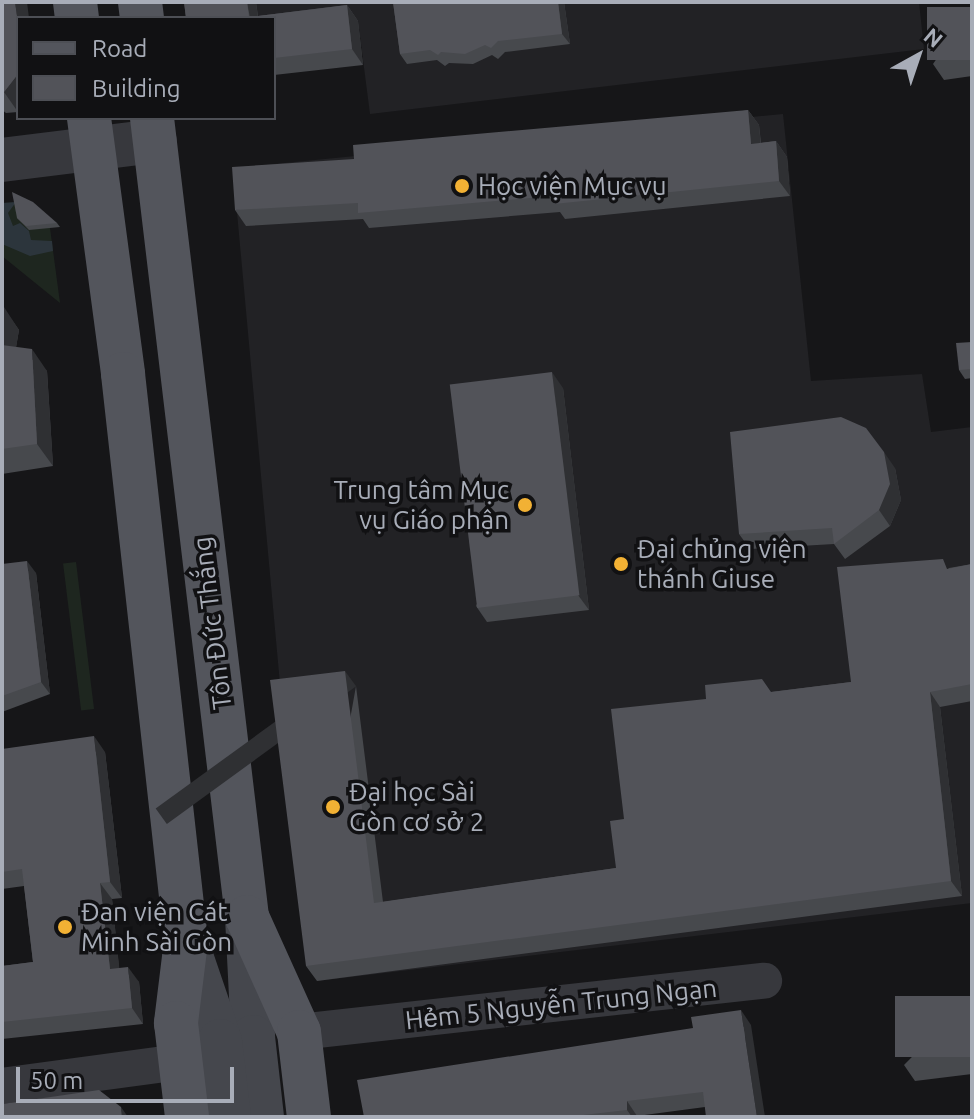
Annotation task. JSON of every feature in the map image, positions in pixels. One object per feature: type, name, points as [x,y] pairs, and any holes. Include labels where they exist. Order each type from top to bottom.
[{"type":"main road","name":"Tôn Đức Thắng","points":[[153,130],[247,917],[299,1032],[309,1117]]},
{"type":"main road","points":[[91,133],[165,728],[186,941],[176,1023],[187,1117]]},
{"type":"main road","points":[[115,309],[174,300]]},
{"type":"main road","points":[[229,1117],[247,917]]},
{"type":"main road","points":[[186,941],[236,1039],[262,1117]]},
{"type":"street","points":[[2,160],[91,133],[153,130]]},
{"type":"street","name":"Hẻm 5 Nguyễn Trung Ngạn","points":[[299,1032],[764,981]]},
{"type":"street","points":[[2,1086],[180,1062]]},
{"type":"shaded area","points":[[256,2],[919,2],[924,49],[370,114],[358,21],[258,16]]},
{"type":"shaded area","name":"Đại chủng viện thánh Giuse","points":[[783,114],[811,381],[922,374],[931,432],[972,427],[972,903],[317,981],[281,695],[233,168]]},
{"type":"shaded area","points":[[16,202],[8,213],[13,226],[20,223],[29,231],[31,240],[52,241],[53,251],[30,256],[2,244],[2,203]]},
{"type":"shaded area","points":[[27,202],[47,219],[50,228],[60,303],[2,256],[2,203]]},
{"type":"shaded area","points":[[76,562],[94,709],[81,710],[63,564]]},
{"type":"building","points":[[2,2],[15,2],[16,77],[2,92]]},
{"type":"building","points":[[184,2],[247,2],[249,16],[186,16]]},
{"type":"building","points":[[393,2],[558,2],[562,34],[498,41],[491,48],[485,45],[465,54],[441,52],[438,55],[430,50],[400,54]]},
{"type":"building","points":[[347,5],[352,49],[276,58],[276,16],[257,16]]},
{"type":"building","points":[[927,7],[972,7],[972,60],[927,60]]},
{"type":"building","points":[[748,110],[751,144],[776,141],[779,181],[554,204],[553,196],[358,213],[358,203],[235,210],[232,167],[354,159],[353,145]]},
{"type":"building","points":[[12,192],[33,202],[57,223],[26,226],[17,218]]},
{"type":"building","points":[[972,342],[972,369],[959,370],[956,343]]},
{"type":"building","points":[[2,345],[32,349],[37,444],[2,449]]},
{"type":"building","name":"Trung tâm Mục vụ Giáo phận","points":[[552,372],[579,595],[477,608],[450,385]]},
{"type":"building","points":[[841,417],[866,428],[884,452],[890,484],[879,510],[834,544],[832,528],[739,534],[730,432]]},
{"type":"building","points":[[943,559],[947,569],[972,564],[972,684],[930,692],[951,881],[306,966],[270,680],[345,671],[374,903],[616,868],[610,821],[624,819],[611,709],[706,699],[705,685],[762,679],[771,692],[851,682],[837,567]]},
{"type":"building","points":[[27,561],[41,682],[2,696],[2,564]]},
{"type":"building","name":"Đan viện Cát Minh Sài Gòn","points":[[94,736],[110,882],[100,883],[110,969],[128,967],[132,1008],[2,1022],[2,966],[33,962],[22,869],[2,872],[2,749]]},
{"type":"building","points":[[895,996],[972,996],[972,1057],[895,1057]]},
{"type":"building","points":[[741,1010],[757,1117],[706,1117],[703,1092],[627,1101],[627,1110],[566,1117],[364,1117],[357,1080],[693,1028],[691,1017]]},
{"type":"building","points":[[99,1090],[121,1107],[122,1117],[2,1117],[2,1104]]},
{"type":"place","name":"Học viện Mục vụ","points":[[462,186]]},
{"type":"place","name":"Trung tâm Mục vụ Giáo phận","points":[[525,505]]},
{"type":"place","name":"Đại chủng viện thánh Giuse","points":[[621,564]]},
{"type":"place","name":"Đại học Sài Gòn cơ sở 2","points":[[333,807]]},
{"type":"place","name":"Đan viện Cát Minh Sài Gòn","points":[[65,927]]}]
